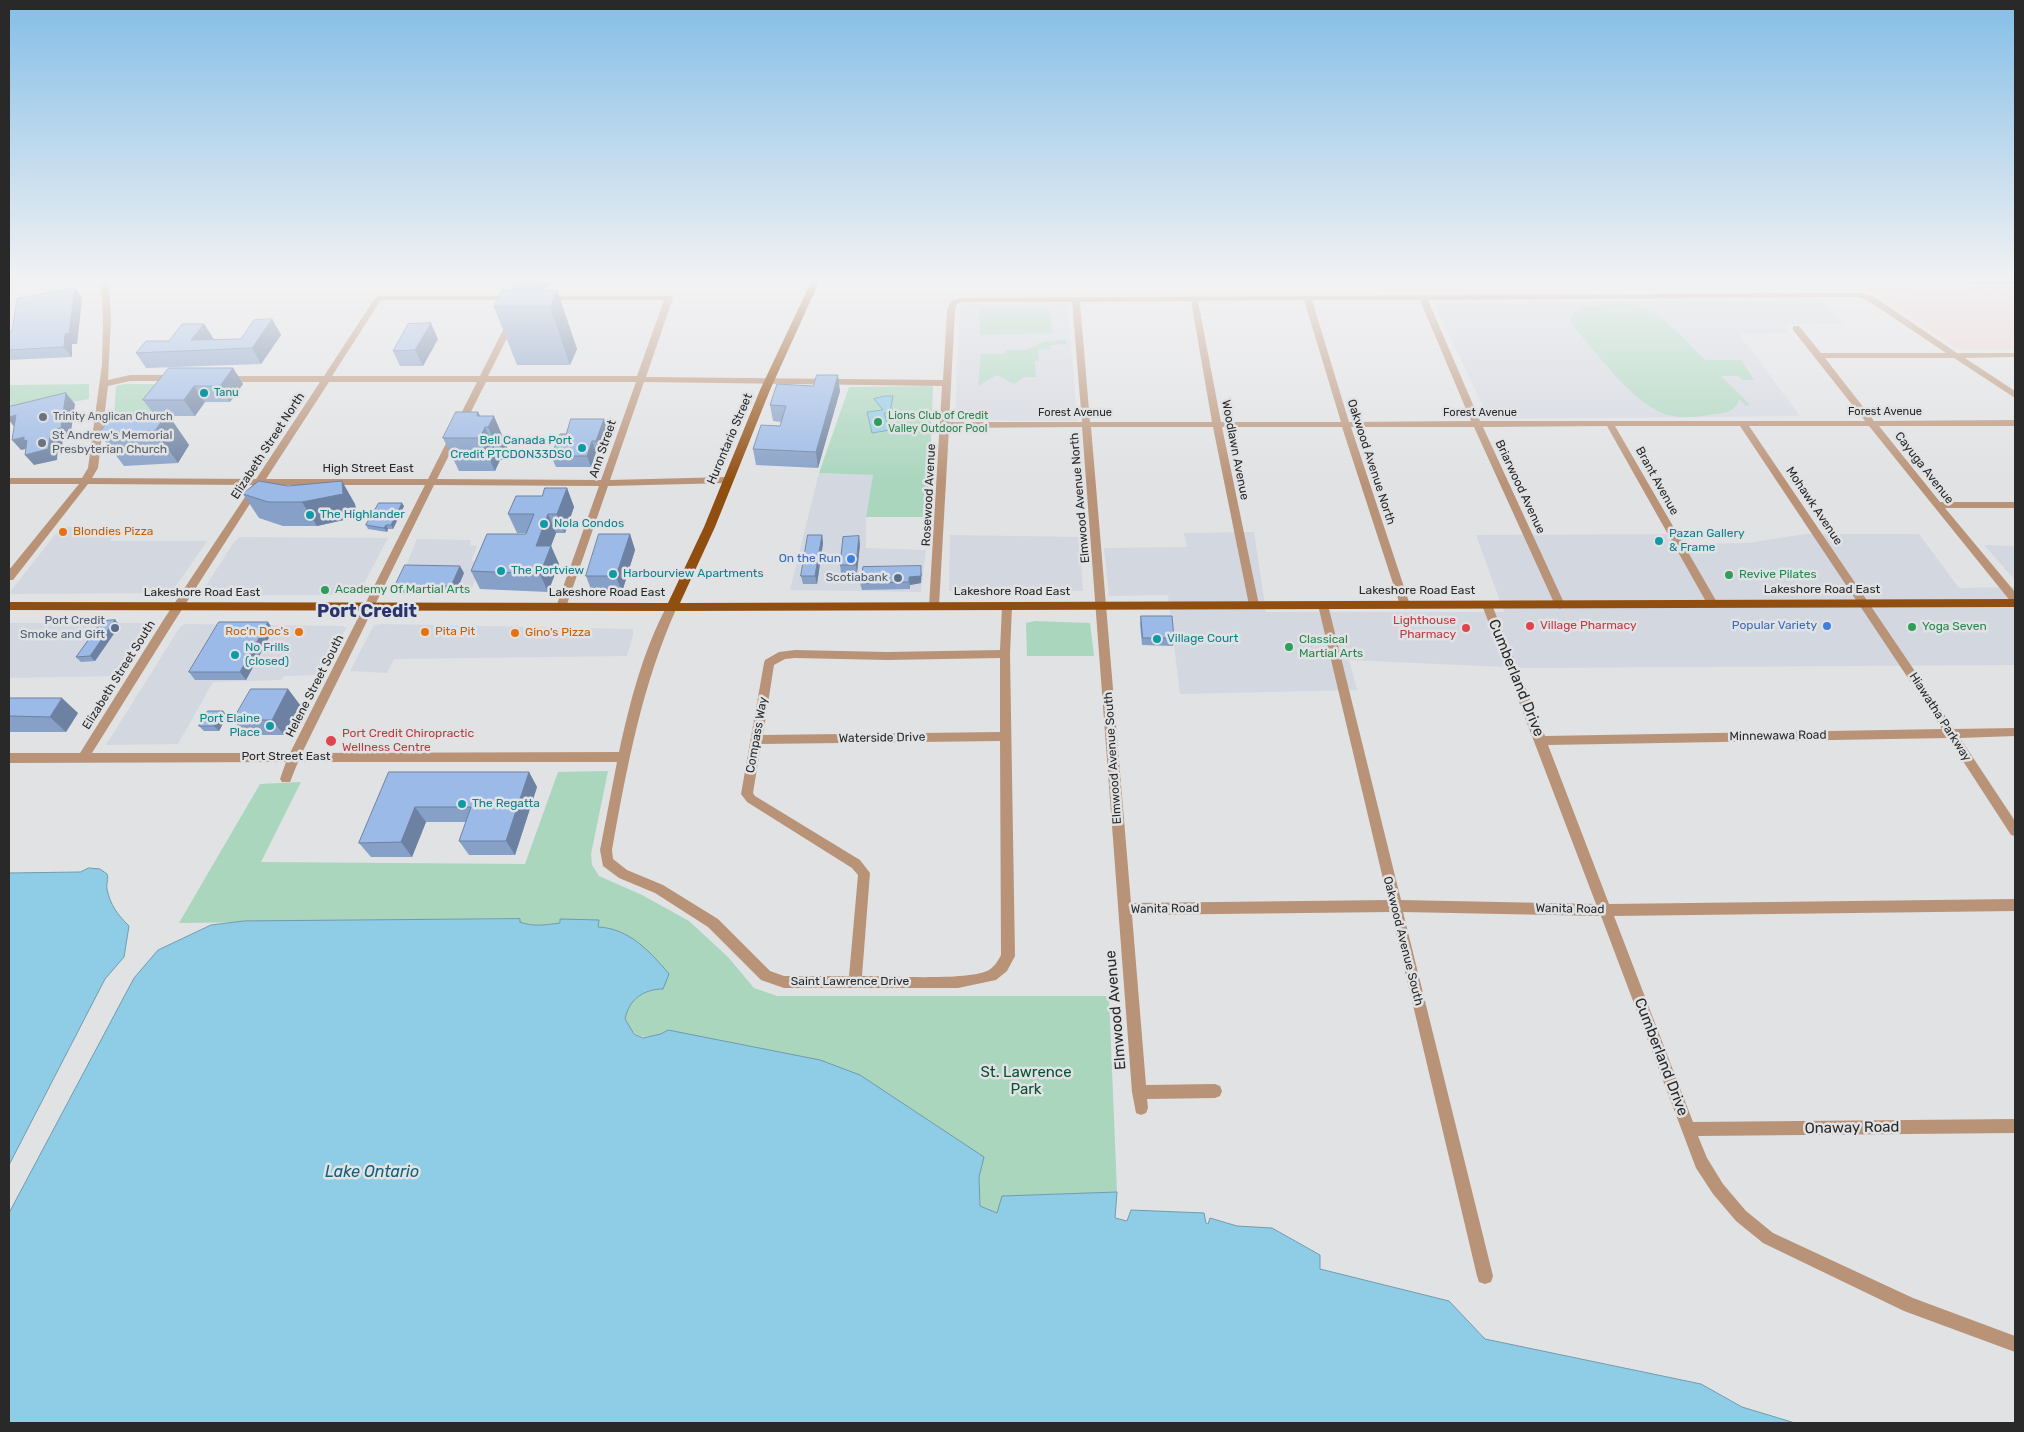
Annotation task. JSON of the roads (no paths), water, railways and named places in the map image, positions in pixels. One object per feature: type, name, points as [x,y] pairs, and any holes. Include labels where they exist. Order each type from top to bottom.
[{"type":"main road","name":"Hurontario Street","points":[[672,607],[784,349]]},
{"type":"main road","name":"Lakeshore Road East","points":[[9,606],[672,607],[2015,603]]},
{"type":"street","points":[[9,577],[86,482],[93,468],[104,384],[105,349]]},
{"type":"street","name":"Elizabeth Street North","points":[[178,607],[346,349]]},
{"type":"street","name":"Helene Street South","points":[[286,779],[294,757],[498,349]]},
{"type":"street","name":"Ann Street","points":[[561,607],[652,349]]},
{"type":"street","name":"Rosewood Avenue","points":[[934,606],[946,424],[945,383],[948,349]]},
{"type":"street","name":"Elmwood Avenue North","points":[[1080,349],[1101,606]]},
{"type":"street","name":"Woodlawn Avenue","points":[[1203,349],[1254,606]]},
{"type":"street","name":"Oakwood Avenue North","points":[[1323,349],[1405,605]]},
{"type":"street","name":"Briarwood Avenue","points":[[1445,349],[1477,424],[1560,604]]},
{"type":"street","name":"Cayuga Avenue","points":[[1814,349],[1937,505],[2015,598]]},
{"type":"street","points":[[1946,349],[2015,395]]},
{"type":"street","points":[[1820,356],[2015,355]]},
{"type":"street","points":[[104,384],[130,378],[180,378]]},
{"type":"street","points":[[218,379],[770,380],[945,383]]},
{"type":"street","name":"Brant Avenue","points":[[1609,423],[1713,604]]},
{"type":"street","name":"Mohawk Avenue","points":[[1742,423],[1864,604]]},
{"type":"street","name":"Forest Avenue","points":[[946,424],[2015,423]]},
{"type":"street","name":"High Street East","points":[[9,481],[605,483],[728,480]]},
{"type":"street","points":[[1937,505],[2015,505]]},
{"type":"street","name":"Hiawatha Parkway","points":[[1864,604],[2015,830]]},
{"type":"street","name":"Oakwood Avenue South","points":[[1323,605],[1394,906],[1485,1276]]},
{"type":"street","name":"Cumberland Drive","points":[[1487,605],[1542,742],[1701,1163],[1718,1190],[1741,1216],[1768,1238],[1910,1305],[2015,1344]]},
{"type":"street","name":"Saint Lawrence Drive","points":[[672,607],[652,652],[623,757],[606,850],[607,862],[623,874],[659,889],[713,923],[766,976],[784,982],[958,982],[991,976],[1002,968],[1008,956],[1005,654],[1007,606]]},
{"type":"street","name":"Elmwood Avenue South","points":[[1101,606],[1124,909]]},
{"type":"street","name":"Elizabeth Street South","points":[[83,758],[178,607]]},
{"type":"street","name":"Compass Way","points":[[855,981],[864,873],[856,864],[751,799],[747,794],[769,663],[783,655],[1005,654]]},
{"type":"street","name":"Minnewawa Road","points":[[1542,742],[2015,732]]},
{"type":"street","name":"Waterside Drive","points":[[757,740],[1007,736]]},
{"type":"street","name":"Port Street East","points":[[9,758],[623,757]]},
{"type":"street","name":"Wanita Road","points":[[1124,909],[1394,906],[1605,910],[2015,905]]},
{"type":"street","name":"Elmwood Avenue","points":[[1124,909],[1140,1108]]},
{"type":"street","points":[[1139,1092],[1215,1091]]},
{"type":"street","name":"Onaway Road","points":[[1689,1129],[2015,1126]]},
{"type":"water","name":"Lions Club of Credit Valley Outdoor Pool","points":[[893,396],[890,413],[884,413],[890,430],[872,433],[867,412],[883,410],[874,399]]},
{"type":"water","points":[[89,868],[100,869],[107,874],[107,889],[112,905],[129,926],[124,957],[105,979],[9,1165],[9,873],[80,872]]},
{"type":"water","name":"Lake Ontario","points":[[520,919],[520,922],[530,925],[560,923],[560,919],[599,920],[598,927],[609,928],[629,936],[654,957],[669,974],[663,989],[656,989],[638,996],[630,1006],[625,1019],[634,1034],[643,1038],[661,1034],[668,1030],[820,1060],[860,1075],[984,1157],[979,1177],[980,1206],[997,1213],[1002,1196],[1117,1192],[1115,1218],[1127,1221],[1131,1210],[1204,1213],[1206,1223],[1208,1224],[1210,1218],[1237,1226],[1272,1228],[1320,1255],[1320,1269],[1449,1301],[1485,1339],[1701,1384],[1742,1407],[1795,1423],[9,1423],[9,1213],[134,978],[158,950],[211,925],[244,921]]},
{"type":"place","name":"Tanu","points":[[204,393]]},
{"type":"place","name":"Trinity Anglican Church","points":[[43,417]]},
{"type":"place","name":"Lions Club of Credit Valley Outdoor Pool","points":[[878,422]]},
{"type":"place","name":"St Andrew's Memorial Presbyterian Church","points":[[42,443]]},
{"type":"place","name":"Bell Canada Port Credit PTCDON33DS0","points":[[582,448]]},
{"type":"place","name":"The Highlander","points":[[310,515]]},
{"type":"place","name":"Nola Condos","points":[[544,524]]},
{"type":"place","name":"Blondies Pizza","points":[[63,532]]},
{"type":"place","name":"Pazan Gallery & Frame","points":[[1659,541]]},
{"type":"place","name":"On the Run","points":[[851,559]]},
{"type":"place","name":"The Portview","points":[[501,571]]},
{"type":"place","name":"Harbourview Apartments","points":[[613,574]]},
{"type":"place","name":"Revive Pilates","points":[[1729,575]]},
{"type":"place","name":"Scotiabank","points":[[898,578]]},
{"type":"place","name":"Academy Of Martial Arts","points":[[325,590]]},
{"type":"place","name":"Village Pharmacy","points":[[1530,626]]},
{"type":"place","name":"Popular Variety","points":[[1827,626]]},
{"type":"place","name":"Yoga Seven","points":[[1912,627]]},
{"type":"place","name":"Port Credit Smoke and Gift","points":[[115,628]]},
{"type":"place","name":"Lighthouse Pharmacy","points":[[1466,628]]},
{"type":"place","name":"Roc'n Doc's","points":[[299,632]]},
{"type":"place","name":"Pita Pit","points":[[425,632]]},
{"type":"place","name":"Gino's Pizza","points":[[515,633]]},
{"type":"place","name":"Village Court","points":[[1157,639]]},
{"type":"place","name":"Classical Martial Arts","points":[[1289,647]]},
{"type":"place","name":"No Frills (closed)","points":[[235,655]]},
{"type":"place","name":"Port Elaine Place","points":[[270,726]]},
{"type":"place","name":"Port Credit Chiropractic Wellness Centre","points":[[331,741]]},
{"type":"place","name":"The Regatta","points":[[462,804]]},
{"type":"district","name":"Port Credit","points":[[367,612]]},
{"type":"park label","name":"St. Lawrence Park","points":[[1026,1082]]}]
